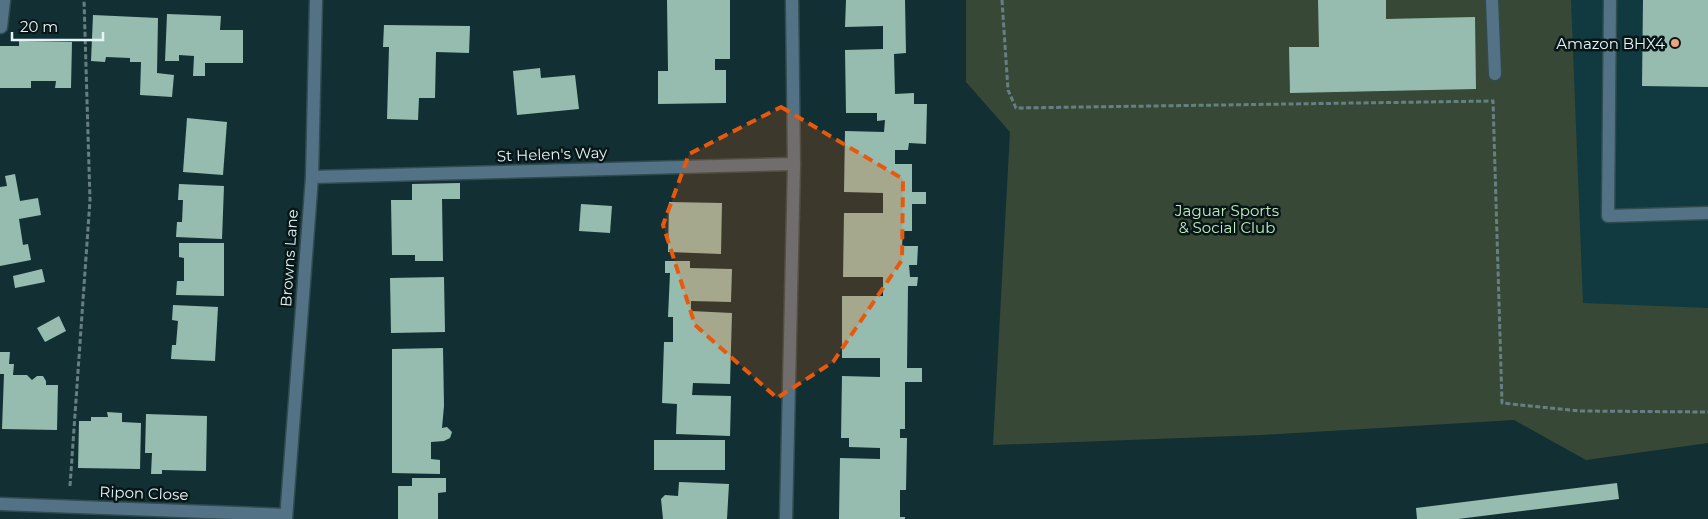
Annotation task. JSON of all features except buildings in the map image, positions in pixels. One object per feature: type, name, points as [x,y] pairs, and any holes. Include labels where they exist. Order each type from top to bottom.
[{"type":"street","points":[[1,26],[4,0]]},
{"type":"street","name":"Browns Lane","points":[[286,517],[312,177],[316,0]]},
{"type":"street","points":[[786,519],[794,164],[792,0]]},
{"type":"street","points":[[1492,0],[1495,74]]},
{"type":"street","points":[[1610,0],[1608,216],[1708,213]]},
{"type":"street","name":"St Helen's Way","points":[[312,177],[794,164]]},
{"type":"street","name":"Ripon Close","points":[[0,504],[286,517]]},
{"type":"path","points":[[68,507],[90,200],[84,0]]},
{"type":"path","points":[[1002,0],[1008,90],[1016,108],[1493,101],[1502,403],[1579,411],[1708,412]]},
{"type":"highlighted area","points":[[781,107],[903,179],[902,260],[833,362],[777,398],[695,325],[663,225],[689,154]]},
{"type":"shaded area","points":[[1514,0],[1708,0],[1708,362],[1514,374]]},
{"type":"green space","name":"Jaguar Sports & Social Club","points":[[966,0],[1571,0],[1583,303],[1708,308],[1708,443],[1586,460],[1514,420],[1261,435],[993,445],[1010,132],[966,82]]},
{"type":"place","name":"Amazon BHX4","points":[[1675,43]]}]
